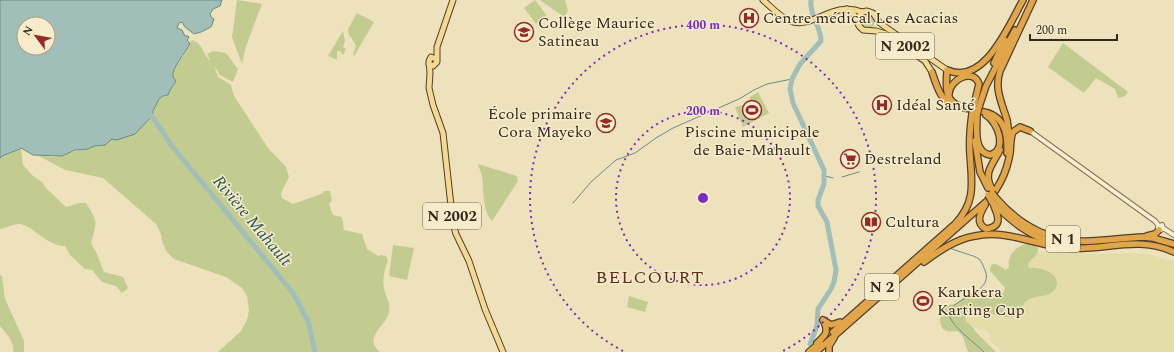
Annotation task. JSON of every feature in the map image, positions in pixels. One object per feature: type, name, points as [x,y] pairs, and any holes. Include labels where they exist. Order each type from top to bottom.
[{"type":"highway","points":[[1001,181],[1006,161],[1007,144],[1006,134],[999,119],[986,112],[954,103],[948,94],[946,86],[947,70],[962,74],[972,71],[980,65],[1000,43],[1024,0]]},
{"type":"highway","name":"N 1","points":[[1024,0],[976,106],[970,134],[975,165],[979,177],[1012,221],[1034,235],[1056,243],[1086,248],[1127,244],[1158,246],[1174,252]]},
{"type":"highway","name":"N 1","points":[[976,106],[1029,0]]},
{"type":"highway","points":[[1001,181],[1008,156],[1009,135],[998,94],[998,80],[1000,71],[1032,0]]},
{"type":"highway","points":[[932,72],[939,85],[942,87],[964,77],[970,76],[976,78],[979,85],[976,106]]},
{"type":"highway","points":[[932,72],[940,93],[949,104],[982,113],[990,117],[994,122],[998,130],[1000,140],[998,147],[993,154],[985,154],[978,145],[974,115]]},
{"type":"highway","points":[[950,98],[949,90],[956,80]]},
{"type":"highway","points":[[986,112],[997,122],[1000,129],[1002,142],[1000,150],[988,175],[998,215],[998,222],[994,226],[986,229],[982,227],[980,223],[980,216],[993,196]]},
{"type":"highway","name":"N 1","points":[[974,115],[976,155],[982,177],[993,196],[1018,219],[1031,228],[1046,235],[1060,239],[1092,241],[1143,237],[1153,238],[1174,244]]},
{"type":"highway","points":[[1001,181],[1008,162],[1013,132],[1020,127],[1030,131]]},
{"type":"highway","name":"N 2","points":[[809,352],[955,224],[967,209],[972,188],[970,134]]},
{"type":"highway","name":"N 2","points":[[816,352],[993,196],[1001,181]]},
{"type":"highway","points":[[1143,237],[1154,234],[1160,228]]},
{"type":"highway","points":[[906,273],[955,242],[976,235],[1005,235],[1066,248],[1086,248]]},
{"type":"highway","points":[[809,352],[823,338],[826,332],[827,327],[823,320],[830,325],[837,324],[877,292]]},
{"type":"highway","points":[[829,352],[829,346],[836,334]]},
{"type":"main road","name":"N 2002","points":[[453,0],[434,58],[437,62],[432,65],[430,73],[430,96],[443,133],[446,149],[453,224],[456,234],[469,261],[485,309],[503,352]]},
{"type":"main road","points":[[763,0],[784,18],[801,23],[840,9],[855,9],[862,12],[871,12],[876,18],[875,26],[871,30],[863,30],[857,23],[857,20],[862,12]]},
{"type":"main road","name":"N 2002","points":[[847,9],[857,20]]},
{"type":"main road","name":"N 2002","points":[[876,18],[884,26],[947,70]]},
{"type":"main road","name":"N 2002","points":[[871,30],[890,36],[925,61],[932,72]]},
{"type":"main road","points":[[919,51],[940,68],[947,80]]},
{"type":"street","points":[[1030,131],[1155,221],[1160,228],[1174,235]]},
{"type":"shaded area","points":[[1051,249],[1090,254],[1150,254],[1166,260],[1174,261],[1174,352],[1002,352],[989,339],[991,335],[988,332],[974,327],[966,321],[966,312],[974,309],[985,310],[1007,318],[1019,311],[1028,300],[1040,297],[1057,279],[1049,272],[1042,269],[1030,268],[1028,263],[1041,252]]},
{"type":"green space","points":[[237,0],[262,4],[246,46],[242,64],[232,37]]},
{"type":"green space","points":[[535,0],[547,16],[536,24],[524,8]]},
{"type":"green space","points":[[540,0],[565,0],[568,11],[564,17]]},
{"type":"green space","points":[[357,13],[374,22],[354,56],[353,54],[356,46],[349,36],[348,29]]},
{"type":"green space","points":[[867,13],[873,15],[875,21],[873,27],[867,29],[861,27],[859,21],[861,15]]},
{"type":"green space","points":[[343,31],[345,41],[343,47],[346,49],[343,55],[340,51],[337,51],[337,60],[328,56]]},
{"type":"green space","points":[[192,40],[197,42],[211,62],[207,54],[214,51],[226,53],[238,69],[233,82],[220,75],[214,66],[218,77],[231,85],[234,96],[268,148],[286,167],[289,177],[281,193],[282,198],[293,204],[321,194],[325,191],[330,191],[332,200],[329,204],[333,215],[342,217],[344,230],[362,234],[367,249],[378,256],[386,256],[388,260],[383,284],[389,304],[389,311],[386,319],[374,337],[375,347],[380,352],[218,352],[241,331],[247,320],[249,310],[247,296],[242,288],[226,277],[174,259],[166,251],[161,234],[156,224],[103,178],[65,170],[37,155],[53,157],[65,155],[94,146],[105,145],[112,139],[136,132],[152,116],[155,106],[159,100],[168,95],[176,81],[173,77],[172,71],[184,55]]},
{"type":"green space","points":[[1063,43],[1128,92],[1125,96],[1118,98],[1115,89],[1096,78],[1084,93],[1048,67]]},
{"type":"green space","name":"Piscine municipale de Baie-Mahault","points":[[758,92],[769,113],[743,127],[735,107],[743,105],[750,100],[750,97]]},
{"type":"green space","points":[[21,148],[23,165],[66,207],[79,203],[86,203],[93,214],[95,222],[91,243],[104,272],[123,277],[128,288],[122,293],[116,286],[102,282],[92,270],[85,269],[70,255],[65,246],[52,243],[24,225],[17,224],[0,229],[0,158]]},
{"type":"green space","points":[[478,164],[518,177],[518,181],[492,221],[486,212],[482,176]]},
{"type":"green space","points":[[1027,243],[1038,248],[1036,256],[1030,261],[1028,266],[1030,268],[1041,269],[1051,273],[1057,283],[1054,291],[1044,296],[1028,300],[1014,316],[1011,317],[1002,317],[981,310],[969,310],[965,315],[966,321],[996,352],[968,352],[960,333],[957,331],[951,332],[944,330],[942,327],[940,320],[940,309],[945,305],[955,303],[979,290],[987,295],[1003,293],[1005,288],[990,271],[990,267],[996,264],[1006,270],[1009,267],[1009,259],[1013,252]]},
{"type":"green space","points":[[393,245],[414,248],[407,280],[389,276]]},
{"type":"green space","points":[[0,275],[2,276],[5,299],[24,341],[24,352],[13,352],[13,345],[11,341],[0,326]]},
{"type":"green space","points":[[629,296],[648,302],[645,312],[627,307]]},
{"type":"water","points":[[0,0],[222,0],[220,6],[213,9],[210,14],[214,19],[211,27],[194,34],[185,27],[182,22],[179,23],[177,28],[182,30],[185,36],[189,37],[187,40],[190,43],[174,69],[173,77],[176,81],[168,95],[159,99],[152,116],[135,134],[117,140],[112,139],[105,145],[75,150],[62,156],[33,155],[21,148],[0,158]]},
{"type":"waterway","points":[[810,344],[817,326],[818,309],[831,289],[836,270],[827,222],[818,206],[818,200],[824,184],[824,170],[793,103],[790,89],[792,79],[800,64],[821,41],[819,30],[812,11],[811,0]]},
{"type":"waterway","points":[[573,203],[591,182],[616,160],[635,153],[673,128],[739,99],[767,84],[792,79]]},
{"type":"waterway","name":"Rivière Mahault","points":[[152,116],[172,146],[293,293],[308,321],[315,352]]},
{"type":"waterway","points":[[842,177],[859,172]]},
{"type":"waterway","points":[[825,176],[833,178]]},
{"type":"waterway","points":[[950,248],[979,259],[985,270],[986,278],[983,285],[977,291],[954,305],[950,311],[950,317],[955,326],[984,352]]},
{"type":"place","name":"Centre médical Les Acacias","points":[[749,18]]},
{"type":"place","name":"Collège Maurice Satineau","points":[[524,32]]},
{"type":"place","name":"Idéal Santé","points":[[882,105]]},
{"type":"place","name":"Piscine municipale de Baie-Mahault","points":[[752,110]]},
{"type":"place","name":"École primaire Cora Mayeko","points":[[606,123]]},
{"type":"place","name":"Destreland","points":[[850,159]]},
{"type":"place","name":"Cultura","points":[[871,222]]},
{"type":"place","name":"Karukera Karting Cup","points":[[923,301]]},
{"type":"district","name":"BELCOURT","points":[[650,277]]}]
